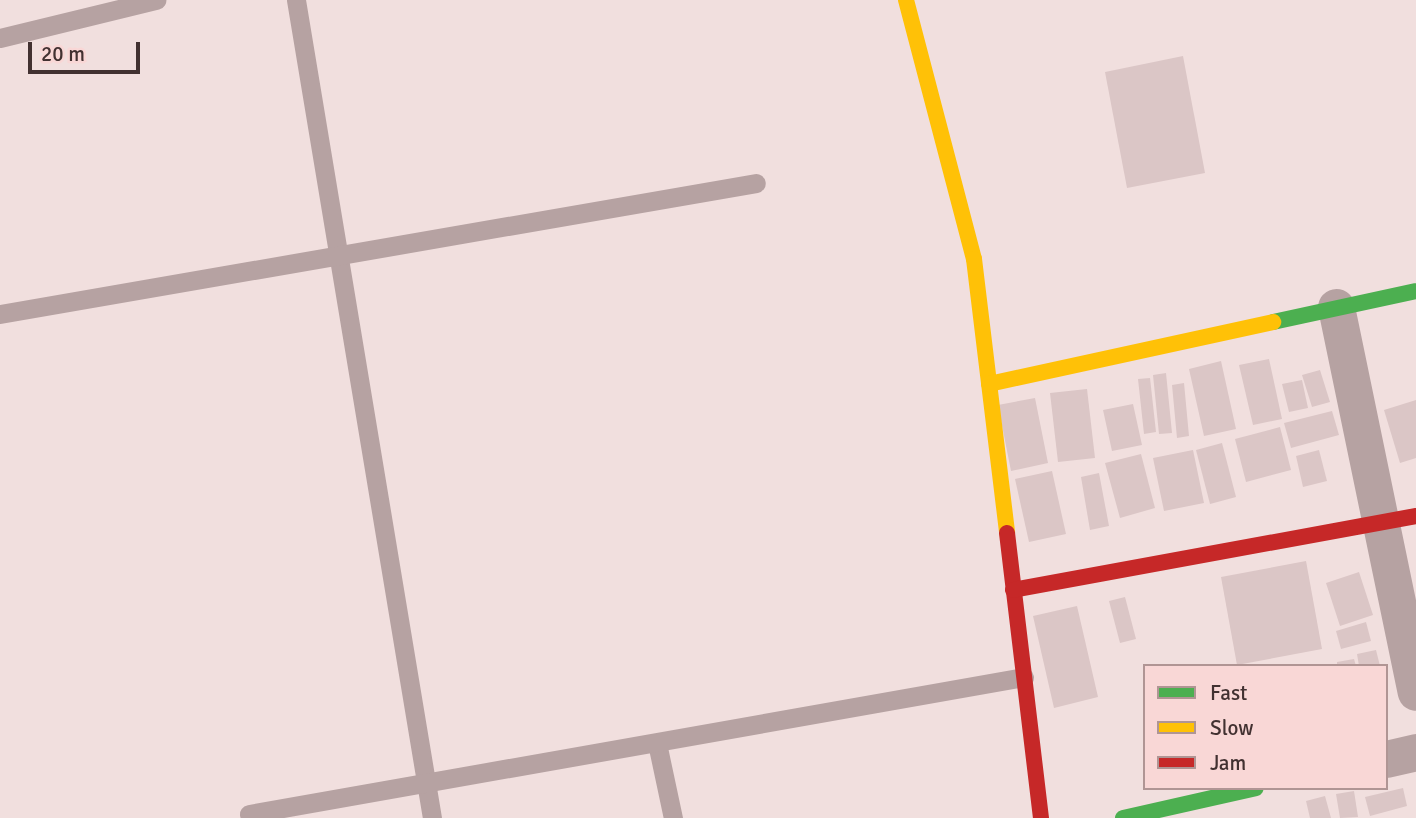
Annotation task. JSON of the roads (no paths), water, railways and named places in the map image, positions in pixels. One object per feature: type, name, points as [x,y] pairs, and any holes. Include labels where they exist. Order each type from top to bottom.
[{"type":"street","points":[[906,0],[974,259],[1041,818]]},
{"type":"street","points":[[989,384],[1416,291]]},
{"type":"street","points":[[1336,307],[1399,520],[1416,692]]},
{"type":"street","points":[[1013,590],[1399,520]]},
{"type":"street","points":[[1388,759],[1416,752]]},
{"type":"street","points":[[1123,818],[1247,790]]},
{"type":"lane","points":[[0,38],[156,0]]},
{"type":"lane","points":[[296,0],[432,818]]},
{"type":"lane","points":[[0,314],[756,183]]},
{"type":"lane","points":[[249,814],[1024,677]]},
{"type":"lane","points":[[657,743],[673,818]]}]
